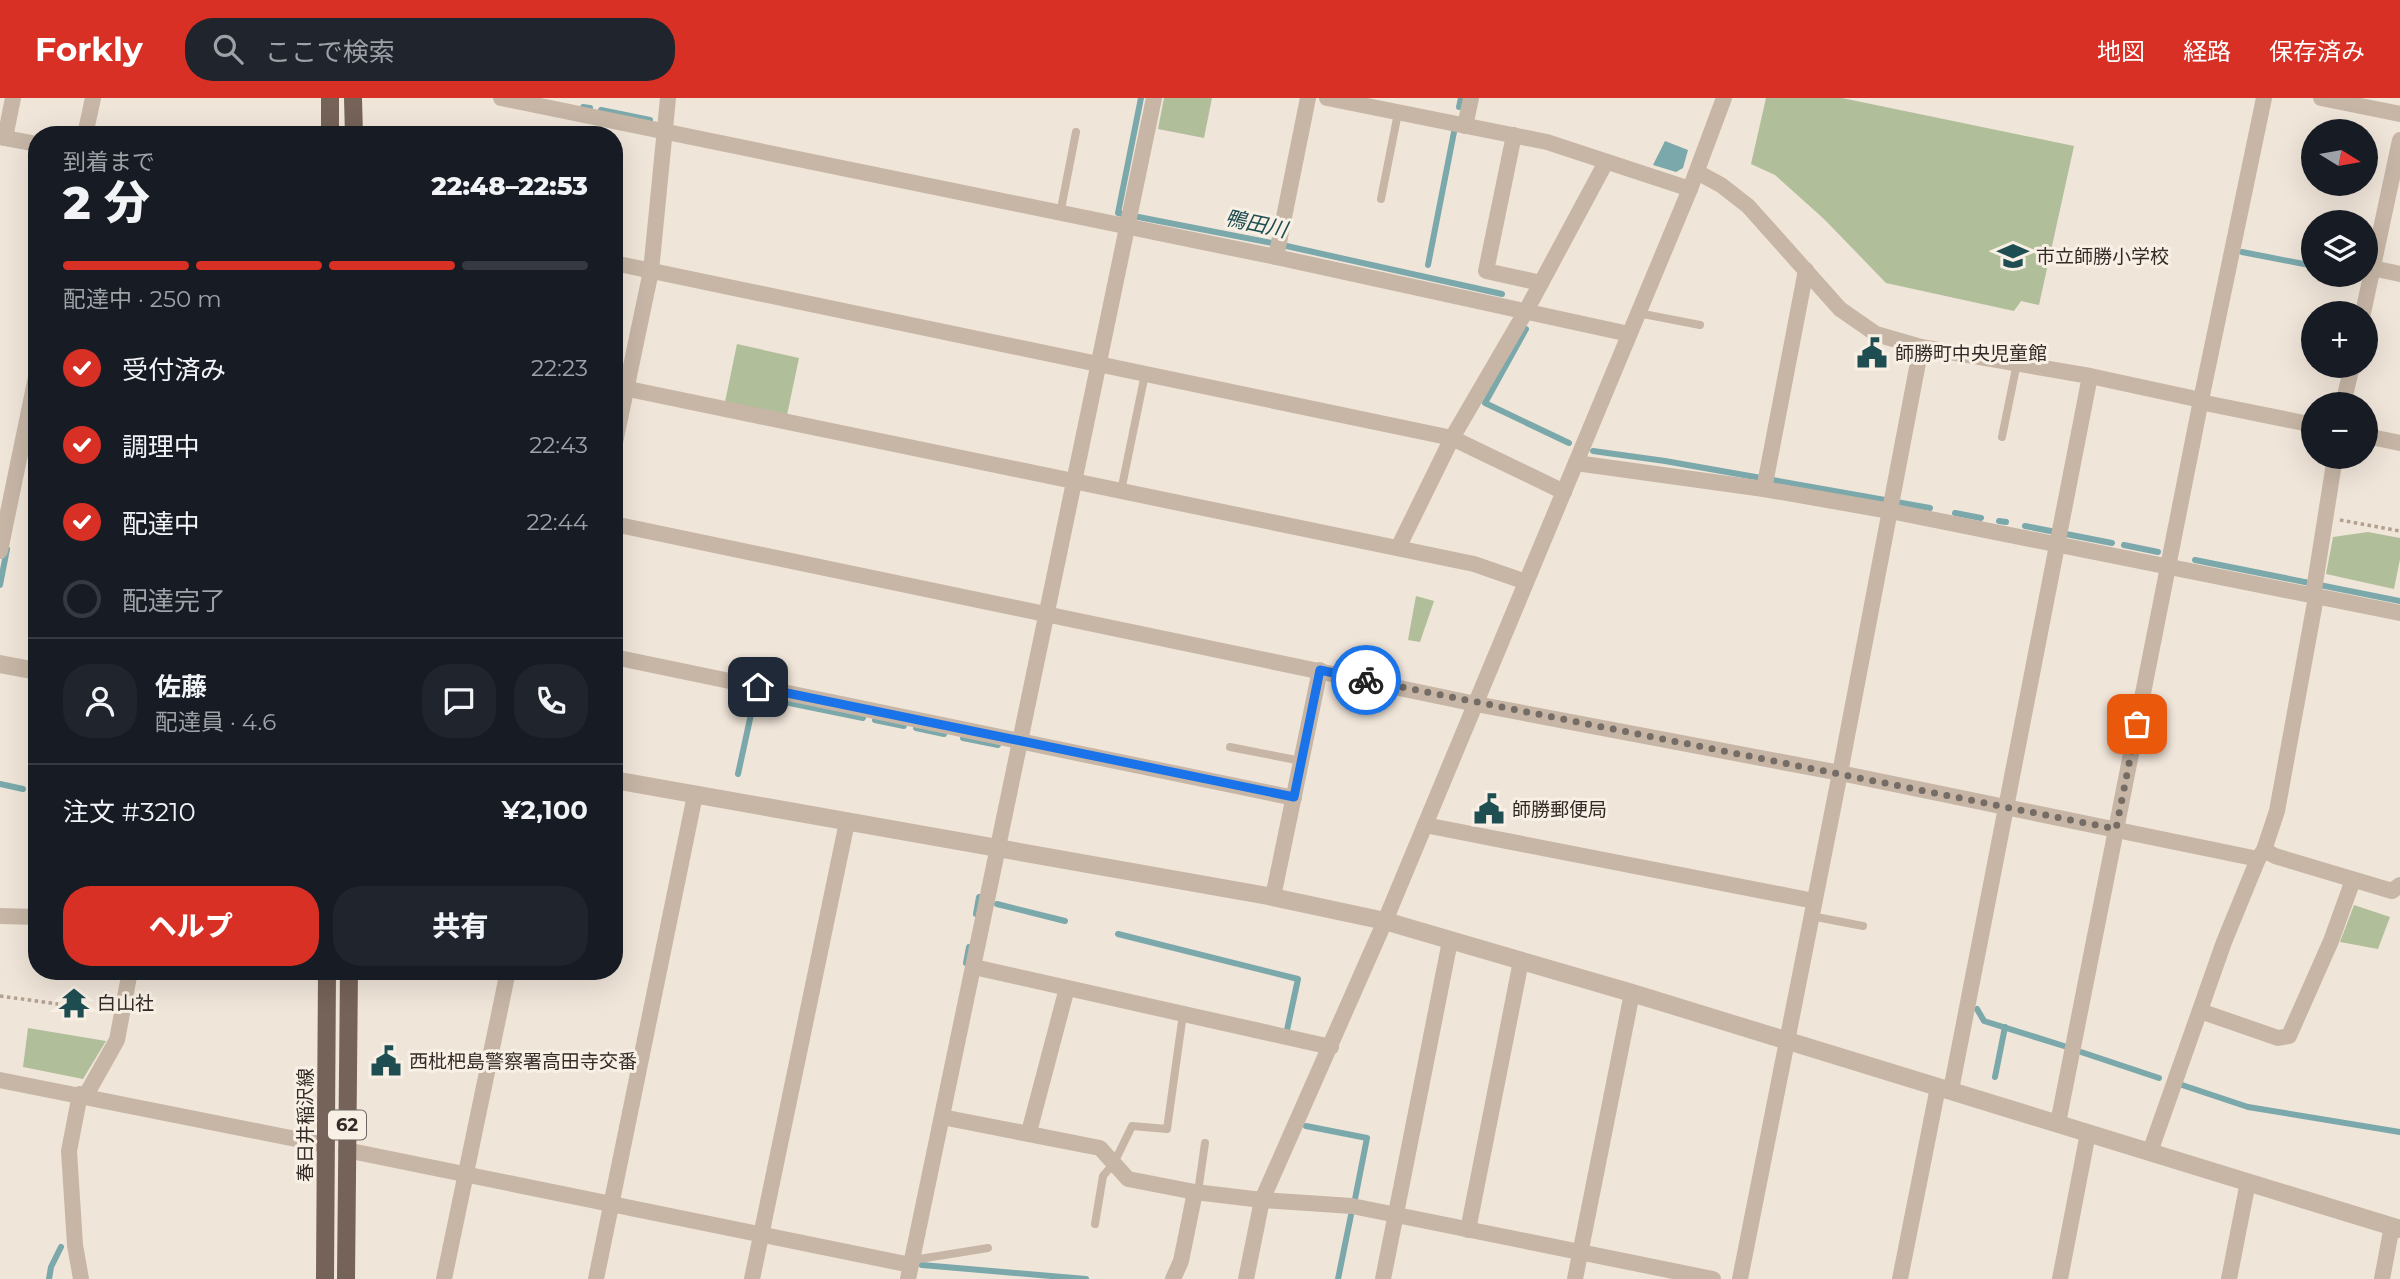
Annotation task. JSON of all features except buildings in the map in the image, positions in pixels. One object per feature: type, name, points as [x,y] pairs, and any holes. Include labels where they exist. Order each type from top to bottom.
[{"type":"main road","points":[[330,98],[330,126]]},
{"type":"main road","points":[[354,98],[354,126]]},
{"type":"main road","name":"春日井稲沢線","points":[[325,1279],[327,980]]},
{"type":"main road","name":"62","points":[[345,1279],[349,980]]},
{"type":"street","points":[[13,98],[3,137],[28,142]]},
{"type":"street","points":[[87,126],[93,98]]},
{"type":"street","points":[[501,98],[1060,214],[1131,218],[1278,248],[1526,311],[1629,334]]},
{"type":"street","points":[[623,376],[652,271],[668,98]]},
{"type":"street","points":[[346,1150],[762,1234],[911,1268],[1154,98]]},
{"type":"street","points":[[1278,248],[1308,98]]},
{"type":"street","points":[[1327,98],[1547,142],[1690,189]]},
{"type":"street","points":[[1465,126],[1471,98]]},
{"type":"street","points":[[1246,1279],[1262,1200],[1331,1047],[1476,704],[1697,172],[1724,98]]},
{"type":"street","points":[[2058,1123],[2200,401],[2264,98]]},
{"type":"street","points":[[2321,98],[2369,103],[2400,114]]},
{"type":"street","points":[[1514,135],[1486,271],[1541,283]]},
{"type":"street","points":[[2378,241],[2400,140]]},
{"type":"street","points":[[1398,548],[1452,438],[1526,311],[1606,162]]},
{"type":"street","points":[[1697,172],[1721,185],[1748,206],[1840,309],[1876,334],[1921,347],[2090,376],[2301,422]]},
{"type":"street","points":[[623,266],[1452,438],[1564,492]]},
{"type":"street","points":[[2378,269],[2400,274]]},
{"type":"street","points":[[1765,481],[1806,270]]},
{"type":"street","points":[[1740,1279],[1921,347]]},
{"type":"street","points":[[1900,1279],[1945,1088],[2006,806],[2090,376]]},
{"type":"street","points":[[623,388],[1474,564],[1526,582]]},
{"type":"street","points":[[0,551],[28,416]]},
{"type":"street","points":[[2378,438],[2400,443]]},
{"type":"street","points":[[1576,463],[1765,481],[1892,503],[2058,536],[2168,566],[2315,590],[2400,613]]},
{"type":"street","points":[[2150,1152],[2224,942],[2277,811],[2333,469]]},
{"type":"street","points":[[623,526],[1476,704],[2116,829],[2275,856],[2392,891],[2400,885]]},
{"type":"street","points":[[623,659],[1294,797]]},
{"type":"street","points":[[0,664],[28,669]]},
{"type":"street","points":[[1273,897],[1320,670]]},
{"type":"street","points":[[623,782],[1273,897],[1385,921],[1945,1088],[2396,1228],[2382,1279]]},
{"type":"street","points":[[596,1279],[695,795]]},
{"type":"street","points":[[752,1279],[847,822]]},
{"type":"street","points":[[1425,825],[1812,908]]},
{"type":"street","points":[[2200,1011],[2278,1038],[2289,1037],[2331,941],[2353,880]]},
{"type":"street","points":[[0,916],[28,917]]},
{"type":"street","points":[[1383,1279],[1450,941]]},
{"type":"street","points":[[1468,1230],[1521,961]]},
{"type":"street","points":[[974,967],[1331,1047]]},
{"type":"street","points":[[80,1279],[69,1151],[83,1095],[117,1040],[128,980]]},
{"type":"street","points":[[444,1279],[506,980]]},
{"type":"street","points":[[1029,1132],[1067,988]]},
{"type":"street","points":[[1575,1279],[1632,993]]},
{"type":"street","points":[[0,1080],[326,1145]]},
{"type":"street","points":[[942,1117],[1100,1148],[1128,1179],[1197,1192],[1262,1200],[1352,1206],[1713,1279]]},
{"type":"street","points":[[2060,1279],[2088,1133]]},
{"type":"street","points":[[2229,1279],[2248,1182]]},
{"type":"street","points":[[1173,1279],[1181,1261],[1197,1192]]},
{"type":"lane","points":[[1381,199],[1398,112]]},
{"type":"lane","points":[[1060,214],[1076,132]]},
{"type":"lane","points":[[1638,313],[1700,325]]},
{"type":"lane","points":[[2002,437],[2017,363]]},
{"type":"lane","points":[[1121,491],[1145,374]]},
{"type":"lane","points":[[1230,747],[1301,761]]},
{"type":"lane","points":[[1812,908],[1863,926]]},
{"type":"lane","points":[[1095,1224],[1103,1176],[1114,1163],[1132,1126],[1167,1129],[1183,1014]]},
{"type":"lane","points":[[1197,1192],[1205,1143]]},
{"type":"lane","points":[[911,1268],[988,1248]]},
{"type":"path","points":[[2326,517],[2400,531]]},
{"type":"path","points":[[0,996],[58,1004]]},
{"type":"green space","points":[[1164,98],[1212,98],[1204,138],[1158,129]]},
{"type":"green space","points":[[1766,98],[1842,98],[2074,146],[2039,305],[2021,301],[2014,311],[1886,283],[1824,219],[1775,175],[1751,164]]},
{"type":"green space","points":[[737,344],[799,358],[787,415],[725,402]]},
{"type":"green space","points":[[2368,532],[2400,538],[2400,559],[2394,589],[2326,574],[2333,537]]},
{"type":"green space","points":[[1416,596],[1434,601],[1420,642],[1408,640]]},
{"type":"green space","points":[[2354,905],[2390,917],[2378,949],[2340,942]]},
{"type":"green space","points":[[28,1028],[106,1041],[83,1079],[23,1067]]},
{"type":"water","points":[[1665,141],[1688,150],[1683,168],[1676,172],[1653,165]]},
{"type":"waterway","name":"鴨田川","points":[[1141,98],[1118,213],[1282,245],[1502,294]]},
{"type":"waterway","points":[[1459,107],[1461,98]]},
{"type":"waterway","points":[[583,107],[590,108]]},
{"type":"waterway","points":[[601,110],[650,120]]},
{"type":"waterway","points":[[1428,265],[1454,132]]},
{"type":"waterway","points":[[2242,252],[2301,263]]},
{"type":"waterway","points":[[1526,329],[1485,403],[1569,443]]},
{"type":"waterway","points":[[1593,451],[1665,461],[1930,508]]},
{"type":"waterway","points":[[1955,513],[1981,518]]},
{"type":"waterway","points":[[1999,521],[2006,522]]},
{"type":"waterway","points":[[2025,526],[2112,543]]},
{"type":"waterway","points":[[2124,545],[2158,552]]},
{"type":"waterway","points":[[0,585],[7,549]]},
{"type":"waterway","points":[[2195,560],[2400,601]]},
{"type":"waterway","points":[[738,774],[755,696],[863,718]]},
{"type":"waterway","points":[[875,720],[904,726]]},
{"type":"waterway","points":[[916,728],[944,734]]},
{"type":"waterway","points":[[963,738],[998,745]]},
{"type":"waterway","points":[[0,784],[23,789]]},
{"type":"waterway","points":[[976,914],[979,897]]},
{"type":"waterway","points":[[997,904],[1065,921]]},
{"type":"waterway","points":[[1118,934],[1298,979],[1287,1030]]},
{"type":"waterway","points":[[966,963],[969,947]]},
{"type":"waterway","points":[[1977,1009],[1984,1021],[2064,1046]]},
{"type":"waterway","points":[[1995,1077],[2005,1027]]},
{"type":"waterway","points":[[2081,1052],[2159,1078]]},
{"type":"waterway","points":[[2182,1085],[2248,1107],[2400,1132]]},
{"type":"waterway","points":[[1306,1126],[1367,1138],[1355,1199]]},
{"type":"waterway","points":[[1338,1279],[1351,1215]]},
{"type":"waterway","points":[[49,1279],[51,1267],[61,1247]]},
{"type":"waterway","points":[[922,1265],[1086,1279]]},
{"type":"way so far","points":[[1366,680],[1476,704],[2116,829],[2137,724]]},
{"type":"place","name":"市立師勝小学校","points":[[2013,256]]},
{"type":"place","name":"師勝町中央児童館","points":[[1872,353]]},
{"type":"place","name":"師勝郵便局","points":[[1489,809]]},
{"type":"place","name":"白山社","points":[[74,1003]]},
{"type":"place","name":"西枇杷島警察署高田寺交番","points":[[386,1061]]},
{"type":"route","points":[[758,687],[1294,797],[1320,670],[1366,680]]}]
